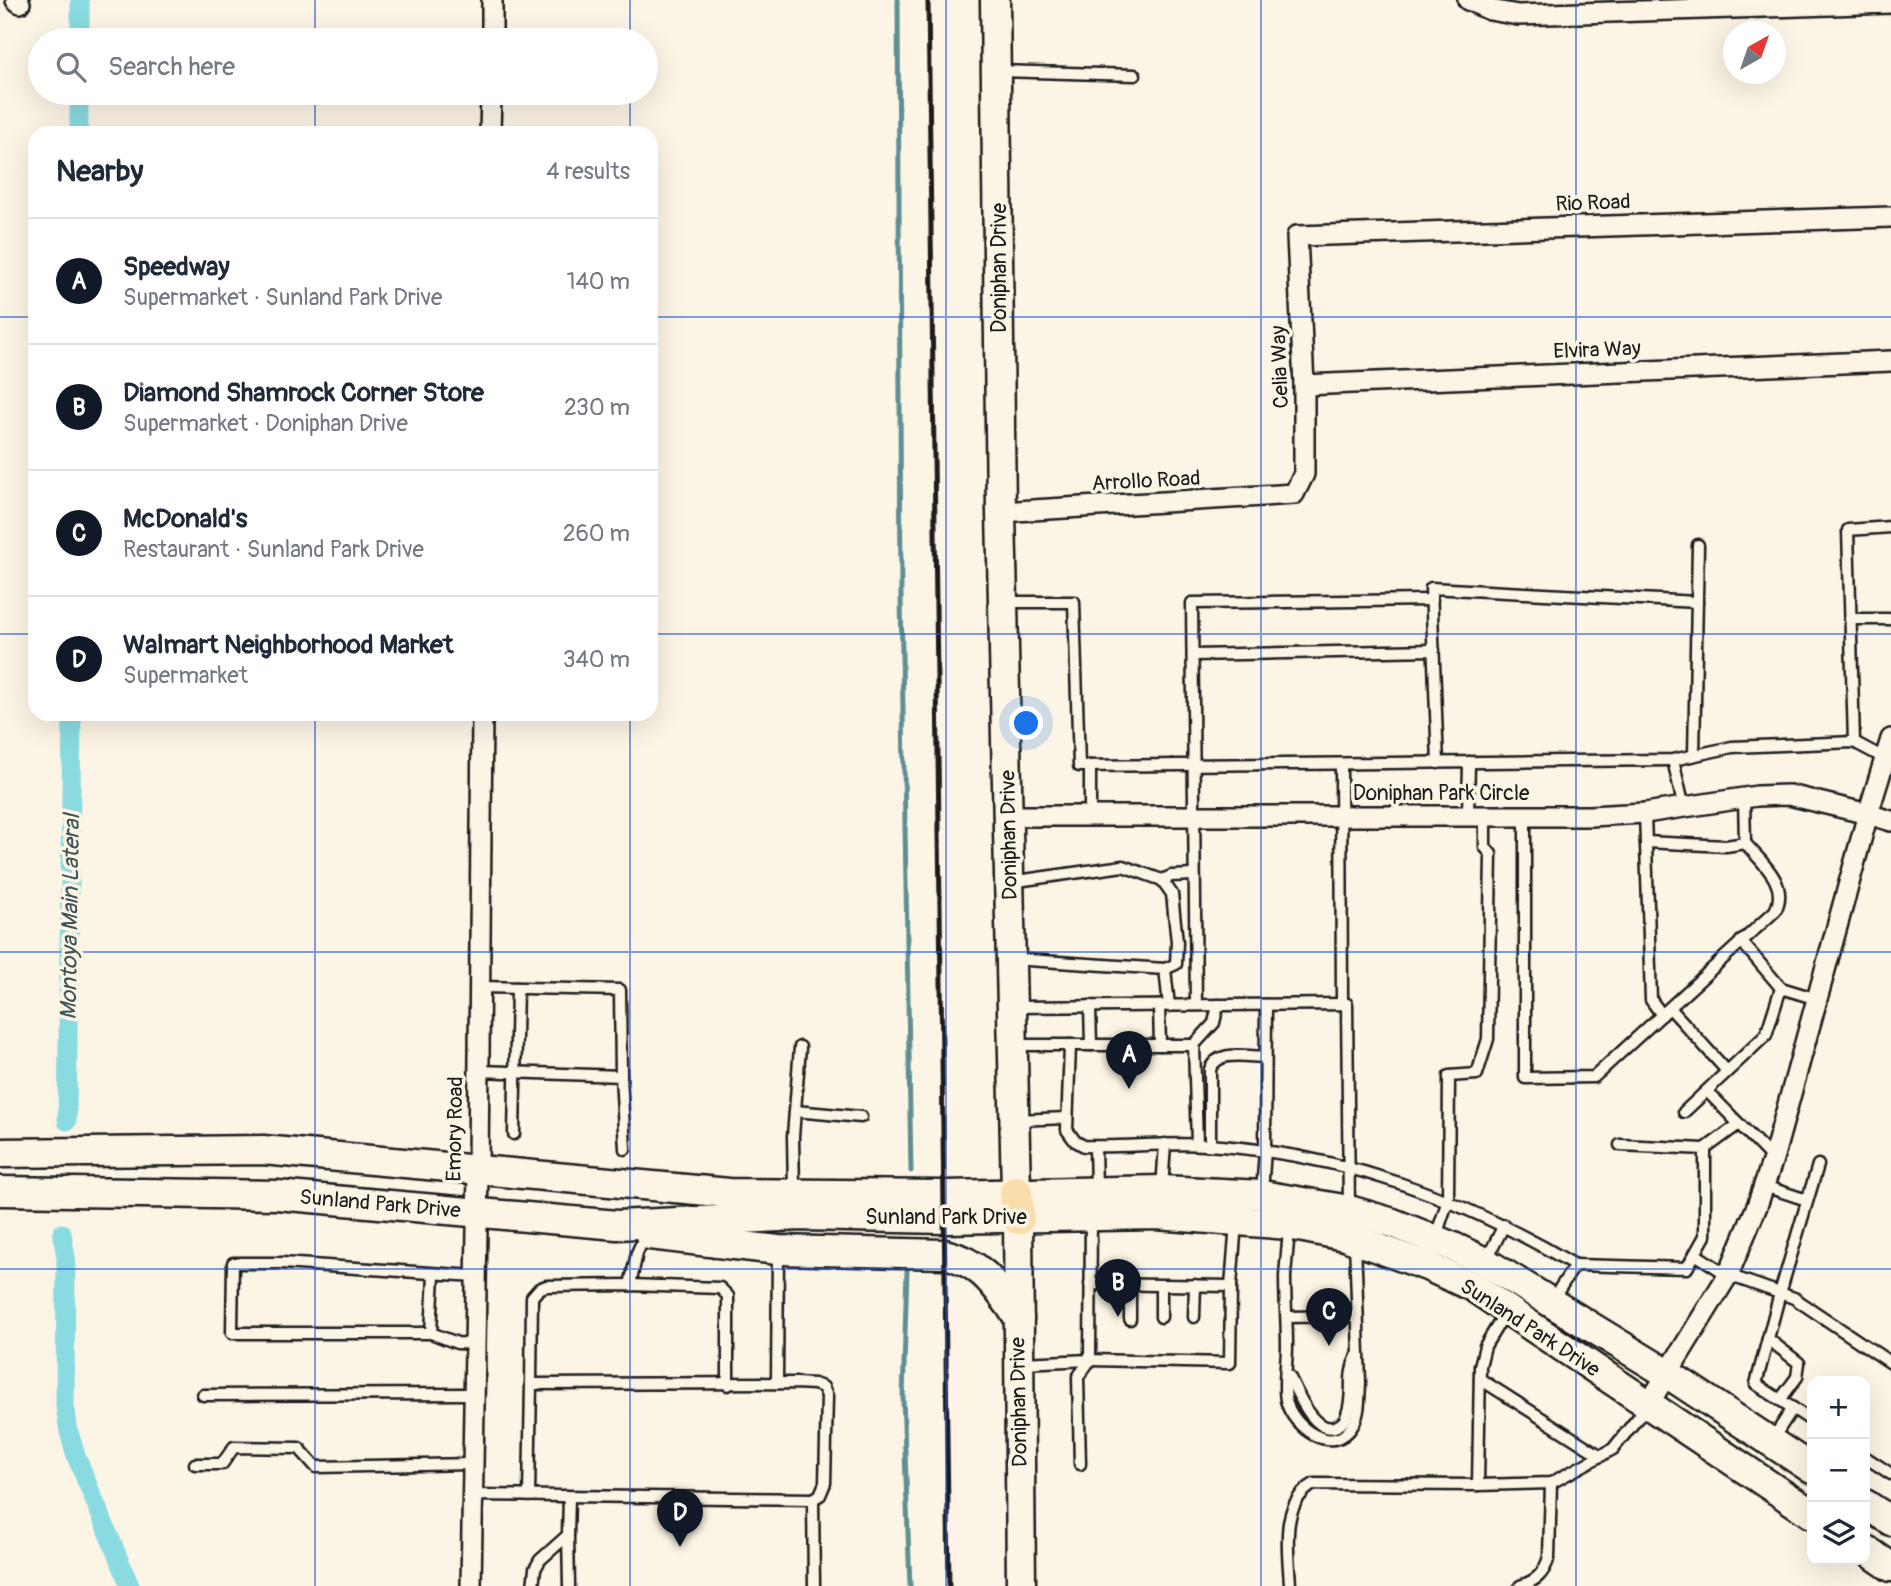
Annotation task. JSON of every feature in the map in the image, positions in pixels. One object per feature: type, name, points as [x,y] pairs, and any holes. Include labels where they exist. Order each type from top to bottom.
[{"type":"main road","name":"Doniphan Drive","points":[[995,0],[1000,512],[1017,1205],[1021,1586]]},
{"type":"main road","name":"Sunland Park Drive","points":[[0,1153],[263,1150],[729,1193],[945,1195],[1017,1205]]},
{"type":"main road","name":"Sunland Park Drive","points":[[1094,1204],[1162,1190],[1262,1195],[1349,1210],[1393,1223],[1485,1262],[1668,1374],[1807,1466]]},
{"type":"main road","name":"Sunland Park Drive","points":[[0,1191],[277,1195],[648,1228],[801,1216],[1017,1205],[1094,1204],[1156,1215],[1289,1225],[1355,1239],[1427,1266],[1473,1287],[1807,1511]]},
{"type":"main road","points":[[648,1228],[778,1250],[945,1254],[960,1257],[982,1271],[1019,1318]]},
{"type":"main road","points":[[1870,1552],[1891,1567]]},
{"type":"street","points":[[492,0],[492,28]]},
{"type":"street","points":[[1468,0],[1490,10],[1518,15],[1649,5],[1891,2]]},
{"type":"street","points":[[490,126],[491,105]]},
{"type":"street","name":"Rio Road","points":[[1297,236],[1891,217]]},
{"type":"street","name":"Celia Way","points":[[1294,494],[1304,474],[1304,385],[1297,236]]},
{"type":"street","name":"Elvira Way","points":[[1304,385],[1891,361]]},
{"type":"street","name":"Arrollo Road","points":[[1000,512],[1294,494]]},
{"type":"street","name":"Emory Road","points":[[471,1586],[482,721]]},
{"type":"street","points":[[1648,1405],[1728,1275],[1764,1186],[1891,739]]},
{"type":"street","name":"Doniphan Park Circle","points":[[1009,816],[1525,816],[1645,813],[1744,798],[1789,796],[1891,821]]},
{"type":"lane","points":[[996,71],[1135,75]]},
{"type":"lane","points":[[1854,742],[1848,530],[1891,527]]},
{"type":"lane","points":[[1694,755],[1698,545]]},
{"type":"lane","points":[[1438,763],[1431,587],[1697,603]]},
{"type":"lane","points":[[1196,1005],[1192,603],[1432,600]]},
{"type":"lane","points":[[1003,602],[1074,602],[1079,766],[1673,760],[1732,747],[1854,742],[1884,758]]},
{"type":"lane","points":[[1850,619],[1891,619]]},
{"type":"lane","points":[[1193,655],[1434,650]]},
{"type":"lane","points":[[1673,760],[1684,808]]},
{"type":"lane","points":[[1435,1240],[1448,1200],[1449,1076],[1477,1074],[1488,1039],[1491,854],[1485,847],[1476,816],[1469,762]]},
{"type":"lane","points":[[1341,764],[1342,1004]]},
{"type":"lane","points":[[1090,766],[1090,816]]},
{"type":"lane","points":[[1525,816],[1525,1078],[1594,1077],[1775,911],[1779,903],[1779,884],[1745,843],[1744,798]]},
{"type":"lane","points":[[1645,813],[1651,1000],[1666,1011],[1727,1071]]},
{"type":"lane","points":[[1646,842],[1726,846],[1745,843]]},
{"type":"lane","points":[[1010,882],[1123,866],[1162,880],[1172,894],[1177,942],[1176,964]]},
{"type":"lane","points":[[1162,880],[1171,876],[1194,875]]},
{"type":"lane","points":[[1741,942],[1781,989],[1817,999]]},
{"type":"lane","points":[[1012,959],[1164,970],[1176,964],[1196,964]]},
{"type":"lane","points":[[1160,1045],[1164,970]]},
{"type":"lane","points":[[478,987],[620,990],[625,1149]]},
{"type":"lane","points":[[514,1134],[517,988]]},
{"type":"lane","points":[[1684,1112],[1766,1035],[1781,989]]},
{"type":"lane","points":[[1012,1007],[1347,1004],[1349,1210]]},
{"type":"lane","points":[[1197,1144],[1195,1045],[1214,1023],[1219,1005]]},
{"type":"lane","points":[[1262,1195],[1266,1005]]},
{"type":"lane","points":[[1090,1006],[1091,1045]]},
{"type":"lane","points":[[1013,1045],[1195,1045]]},
{"type":"lane","points":[[1070,1045],[1067,1130],[1070,1136],[1084,1146],[1210,1145],[1265,1150],[1350,1167],[1448,1200],[1504,1225],[1575,1265],[1687,1268],[1705,1236],[1704,1149]]},
{"type":"lane","points":[[793,1193],[793,1136],[800,1047]]},
{"type":"lane","points":[[1210,1145],[1212,1063],[1222,1056],[1265,1057]]},
{"type":"lane","points":[[479,1071],[621,1076]]},
{"type":"lane","points":[[1707,1091],[1773,1159]]},
{"type":"lane","points":[[795,1111],[860,1116]]},
{"type":"lane","points":[[1014,1120],[1068,1118]]},
{"type":"lane","points":[[1620,1145],[1704,1149],[1739,1124]]},
{"type":"lane","points":[[1162,1190],[1165,1144]]},
{"type":"lane","points":[[1080,1464],[1078,1377],[1090,1360],[1095,1147]]},
{"type":"lane","points":[[1807,1418],[1756,1384],[1818,1165]]},
{"type":"lane","points":[[1764,1186],[1807,1199]]},
{"type":"lane","points":[[1019,1363],[1090,1360],[1130,1355],[1161,1362],[1230,1363],[1231,1286],[1237,1221]]},
{"type":"lane","points":[[1289,1225],[1285,1278],[1286,1400],[1296,1420],[1308,1433],[1333,1439],[1349,1430],[1357,1415],[1360,1383],[1355,1239]]},
{"type":"lane","points":[[1485,1262],[1504,1225]]},
{"type":"lane","points":[[630,1286],[637,1253],[648,1228]]},
{"type":"lane","points":[[777,1383],[778,1250]]},
{"type":"lane","points":[[1695,1254],[1728,1275],[1794,1298],[1891,1363]]},
{"type":"lane","points":[[475,1276],[282,1262],[233,1263],[232,1333],[431,1333],[457,1343],[475,1344]]},
{"type":"lane","points":[[1550,1302],[1575,1265]]},
{"type":"lane","points":[[431,1333],[434,1275]]},
{"type":"lane","points":[[1090,1284],[1231,1286]]},
{"type":"lane","points":[[1130,1284],[1130,1319]]},
{"type":"lane","points":[[1194,1317],[1195,1285]]},
{"type":"lane","points":[[529,1496],[533,1297],[539,1289],[546,1286],[720,1288],[728,1296],[728,1385]]},
{"type":"lane","points":[[1161,1286],[1161,1317]]},
{"type":"lane","points":[[1478,1485],[1480,1379],[1485,1346],[1507,1310]]},
{"type":"lane","points":[[1287,1317],[1356,1316]]},
{"type":"lane","points":[[1768,1339],[1799,1363],[1797,1377],[1780,1399]]},
{"type":"lane","points":[[1160,1349],[1161,1362]]},
{"type":"lane","points":[[1194,1349],[1194,1363]]},
{"type":"lane","points":[[1287,1372],[1301,1401],[1313,1417],[1323,1426],[1330,1428],[1337,1426],[1347,1415],[1351,1368],[1358,1353]]},
{"type":"lane","points":[[1480,1379],[1601,1456]]},
{"type":"lane","points":[[472,1495],[813,1499],[823,1491],[827,1396],[823,1387],[814,1384],[777,1383],[531,1384]]},
{"type":"lane","points":[[203,1395],[474,1394]]},
{"type":"lane","points":[[1290,1586],[1288,1522],[1295,1499],[1304,1490],[1314,1485],[1551,1483],[1613,1449],[1648,1405]]},
{"type":"lane","points":[[1770,1442],[1793,1408]]},
{"type":"lane","points":[[195,1464],[222,1464],[234,1447],[299,1448],[316,1466],[473,1464]]},
{"type":"lane","points":[[1870,1460],[1891,1474]]},
{"type":"lane","points":[[1520,1586],[1534,1581],[1545,1569],[1549,1558],[1551,1483]]},
{"type":"lane","points":[[569,1497],[569,1586]]},
{"type":"lane","points":[[813,1499],[814,1586]]},
{"type":"lane","points":[[533,1586],[535,1569],[540,1560],[568,1535]]},
{"type":"waterway","name":"Montoya Main Lateral","points":[[80,0],[80,28]]},
{"type":"waterway","points":[[898,0],[901,596],[911,1171]]},
{"type":"waterway","name":"Montoya Main Lateral","points":[[79,105],[79,126]]},
{"type":"waterway","name":"Montoya Main Lateral","points":[[67,1121],[72,721]]},
{"type":"waterway","name":"Montoya Main Lateral","points":[[62,1233],[66,1258],[65,1405],[69,1432],[76,1456],[130,1586]]},
{"type":"waterway","points":[[907,1270],[903,1398],[910,1586]]},
{"type":"railway","points":[[928,0],[949,1586]]},
{"type":"place","name":"Speedway","points":[[1129,1089]]},
{"type":"place","name":"Diamond Shamrock Corner Store","points":[[1118,1317]]},
{"type":"place","name":"McDonald's","points":[[1329,1346]]},
{"type":"place","name":"Walmart Neighborhood Market","points":[[680,1547]]}]
